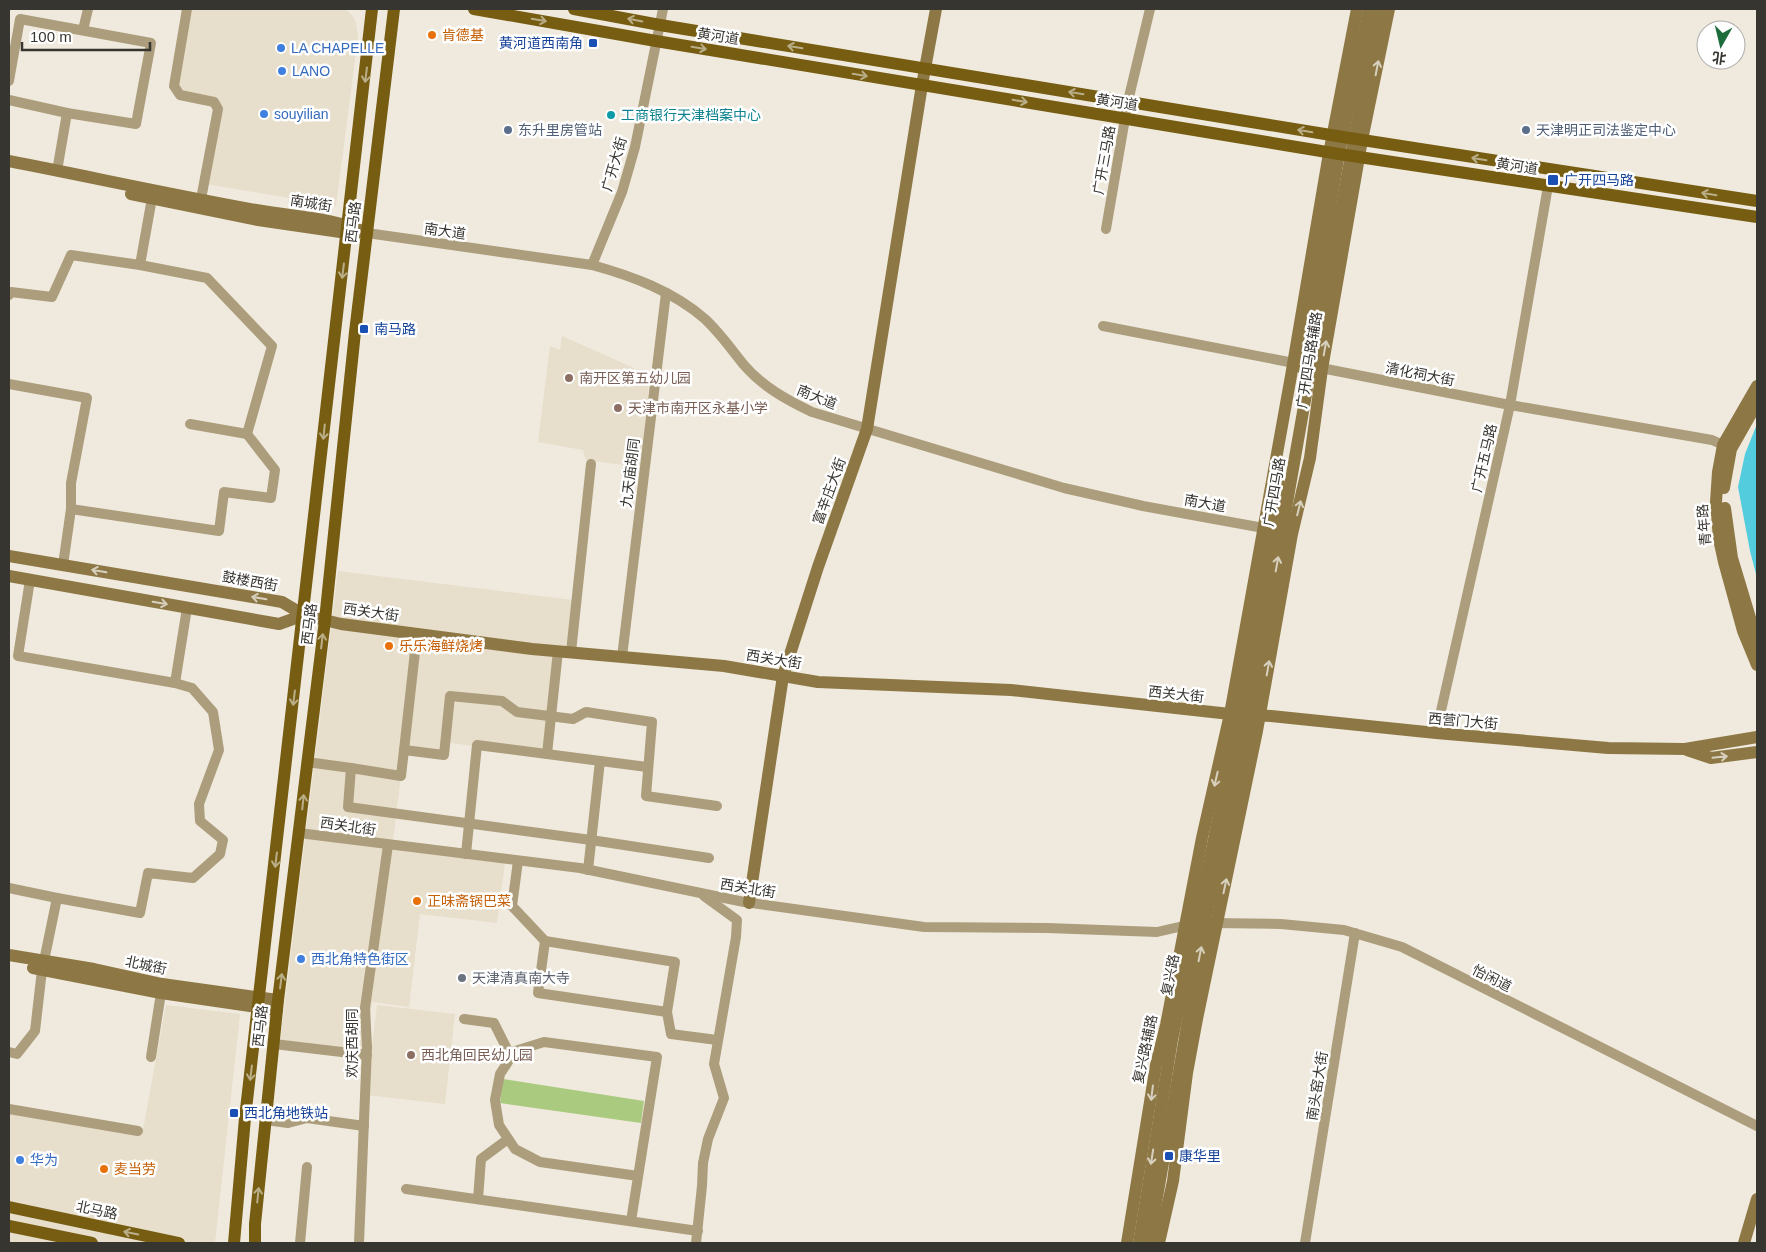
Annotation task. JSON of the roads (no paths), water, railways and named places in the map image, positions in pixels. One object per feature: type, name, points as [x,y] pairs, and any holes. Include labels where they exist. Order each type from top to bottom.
[{"type":"main road","name":"西马路","points":[[234,1243],[241,1160],[372,9]]},
{"type":"main road","name":"西马路","points":[[255,1243],[255,1224],[278,1005],[325,620],[355,332],[394,9]]},
{"type":"main road","name":"黄河道","points":[[474,9],[1345,155],[1757,217]]},
{"type":"main road","name":"黄河道","points":[[574,9],[660,25],[1348,138],[1757,201]]},
{"type":"main road","name":"北马路","points":[[9,1208],[179,1243]]},
{"type":"main road","points":[[9,1226],[92,1243]]},
{"type":"street","points":[[84,30],[88,9]]},
{"type":"street","points":[[187,9],[174,86],[180,95],[214,102],[218,109],[201,199]]},
{"type":"street","name":"广开大街","points":[[592,265],[622,192],[635,147],[663,9]]},
{"type":"street","name":"富辛庄大街","points":[[749,903],[783,676],[818,567],[867,429],[936,9]]},
{"type":"street","name":"广开三马路","points":[[1106,229],[1128,101],[1150,9]]},
{"type":"street","name":"广开四马路","points":[[1348,138],[1357,9]]},
{"type":"street","name":"广开四马路","points":[[1245,715],[1348,138],[1369,9]]},
{"type":"street","name":"广开四马路","points":[[1307,365],[1348,138],[1379,9]]},
{"type":"street","points":[[1348,138],[1389,9]]},
{"type":"street","points":[[9,81],[11,56],[20,19],[151,43],[136,124],[67,113],[9,100]]},
{"type":"street","points":[[57,170],[67,113]]},
{"type":"street","name":"南城街","points":[[9,161],[367,233]]},
{"type":"street","name":"南城街","points":[[9,168],[258,220],[348,229]]},
{"type":"street","name":"广开五马路","points":[[1436,734],[1510,405],[1548,186]]},
{"type":"street","points":[[140,265],[152,198]]},
{"type":"street","name":"南大道","points":[[367,233],[592,265],[643,281],[666,293],[702,317],[721,334],[744,365],[762,382],[787,400],[812,412],[1064,488],[1143,506],[1278,531]]},
{"type":"street","points":[[9,295],[11,292],[52,297],[72,255],[140,265],[207,278],[272,346],[247,434]]},
{"type":"street","name":"九天庙胡同","points":[[622,657],[666,293]]},
{"type":"street","name":"清化祠大街","points":[[1103,326],[1510,405],[1712,440],[1727,447]]},
{"type":"street","name":"广开四马路辅路","points":[[1245,715],[1278,531],[1310,458],[1307,365]]},
{"type":"street","points":[[9,384],[87,398],[72,483],[71,508],[63,565]]},
{"type":"street","name":"青年路","points":[[1757,386],[1727,447],[1716,488],[1719,539],[1724,562],[1743,632],[1757,666]]},
{"type":"street","name":"青年路","points":[[1757,403],[1727,447],[1724,489],[1726,527],[1732,558],[1757,641]]},
{"type":"street","points":[[71,508],[219,531],[224,492],[271,498],[275,470],[247,434],[190,424]]},
{"type":"street","points":[[547,754],[564,652],[591,464]]},
{"type":"street","name":"鼓楼西街","points":[[9,556],[282,602],[304,615]]},
{"type":"street","points":[[9,576],[279,624],[304,615]]},
{"type":"street","points":[[9,888],[140,913],[148,873],[193,878],[220,854],[223,840],[200,821],[199,804],[219,750],[213,712],[192,688],[175,683],[13,656],[30,580]]},
{"type":"street","points":[[175,683],[187,608]]},
{"type":"street","name":"西关大街","points":[[304,615],[341,624],[417,634],[564,652],[724,666],[818,682],[1011,690],[1245,715]]},
{"type":"street","points":[[307,762],[401,776],[417,634]]},
{"type":"street","points":[[404,750],[444,756],[450,696],[502,701],[517,712],[573,719],[586,712],[652,722],[646,796],[717,806]]},
{"type":"street","name":"西营门大街","points":[[1245,715],[1436,734],[1608,748],[1685,749],[1757,737]]},
{"type":"street","name":"复兴路","points":[[1149,1243],[1201,924],[1245,715]]},
{"type":"street","name":"复兴路辅路","points":[[1158,1243],[1173,1181],[1187,1073],[1201,924],[1202,838],[1245,715]]},
{"type":"street","name":"复兴路辅路","points":[[1127,1243],[1156,1065],[1166,1025],[1201,924],[1245,715]]},
{"type":"street","points":[[466,854],[477,745],[647,767]]},
{"type":"street","name":"西营门大街","points":[[1685,749],[1711,758],[1757,752]]},
{"type":"street","points":[[588,870],[600,761]]},
{"type":"street","points":[[351,768],[348,807],[709,858]]},
{"type":"street","name":"西关北街","points":[[299,833],[588,870],[749,903],[924,927],[1047,928],[1157,932],[1201,924]]},
{"type":"street","name":"欢庆西胡同","points":[[359,1243],[367,1055],[365,1008],[388,845]]},
{"type":"street","points":[[518,861],[512,906],[545,940],[675,962],[667,1012],[671,1034],[717,1040]]},
{"type":"street","points":[[696,1243],[703,1163],[708,1139],[724,1098],[714,1064],[736,937],[737,920],[702,894]]},
{"type":"street","points":[[9,1052],[17,1054],[34,1031],[43,966],[57,898]]},
{"type":"street","name":"复兴路","points":[[1139,1243],[1172,1040],[1201,924]]},
{"type":"street","name":"怡闲道","points":[[1201,924],[1281,924],[1344,930],[1402,947],[1513,1005],[1757,1126]]},
{"type":"street","name":"南头窑大街","points":[[1305,1243],[1356,933]]},
{"type":"street","points":[[545,940],[538,993],[667,1012]]},
{"type":"street","name":"北城街","points":[[9,955],[43,966],[161,993],[278,1005]]},
{"type":"street","name":"北城街","points":[[9,964],[94,970],[259,1003]]},
{"type":"street","points":[[151,1057],[161,993]]},
{"type":"street","points":[[464,1019],[494,1023],[511,1057]]},
{"type":"street","points":[[631,1221],[657,1057],[544,1042],[515,1051],[500,1074],[494,1100],[499,1125],[515,1149],[540,1162],[638,1176]]},
{"type":"street","points":[[274,1044],[367,1055]]},
{"type":"street","points":[[9,1109],[138,1131]]},
{"type":"street","points":[[266,1120],[288,1123],[307,1118],[364,1126]]},
{"type":"street","points":[[478,1199],[482,1159],[508,1139]]},
{"type":"street","points":[[300,1243],[307,1167]]},
{"type":"street","points":[[406,1189],[698,1231]]},
{"type":"street","points":[[1744,1243],[1757,1199]]},
{"type":"water","points":[[1757,424],[1757,578],[1738,487],[1745,454]]},
{"type":"place","name":"肯德基","points":[[432,35]]},
{"type":"place","name":"黄河道西南角","points":[[593,43]]},
{"type":"place","name":"LA CHAPELLE","points":[[281,48]]},
{"type":"place","name":"LANO","points":[[282,71]]},
{"type":"place","name":"souyilian","points":[[264,114]]},
{"type":"place","name":"工商银行天津档案中心","points":[[611,115]]},
{"type":"place","name":"东升里房管站","points":[[508,130]]},
{"type":"place","name":"天津明正司法鉴定中心","points":[[1526,130]]},
{"type":"place","name":"广开四马路","points":[[1553,180]]},
{"type":"place","name":"南马路","points":[[364,329]]},
{"type":"place","name":"南开区第五幼儿园","points":[[569,378]]},
{"type":"place","name":"天津市南开区永基小学","points":[[618,408]]},
{"type":"place","name":"乐乐海鲜烧烤","points":[[389,646]]},
{"type":"place","name":"正味斋锅巴菜","points":[[417,901]]},
{"type":"place","name":"西北角特色街区","points":[[301,959]]},
{"type":"place","name":"天津清真南大寺","points":[[462,978]]},
{"type":"place","name":"西北角回民幼儿园","points":[[411,1055]]},
{"type":"place","name":"西北角地铁站","points":[[234,1113]]},
{"type":"place","name":"康华里","points":[[1169,1156]]},
{"type":"place","name":"华为","points":[[20,1160]]},
{"type":"place","name":"麦当劳","points":[[104,1169]]}]
